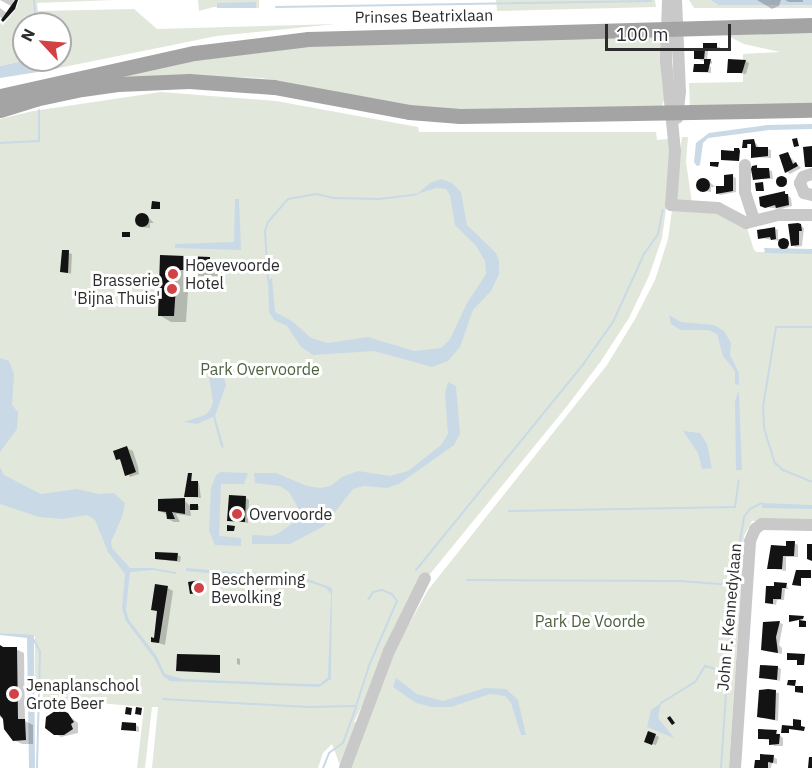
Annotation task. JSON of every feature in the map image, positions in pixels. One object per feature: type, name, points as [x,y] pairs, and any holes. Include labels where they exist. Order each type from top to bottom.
[{"type":"main road","name":"Prinses Beatrixlaan","points":[[42,92],[218,49],[308,39],[812,25]]},
{"type":"main road","points":[[0,96],[118,84],[214,82],[274,87],[409,112],[443,115],[675,118],[812,110]]},
{"type":"main road","points":[[0,110],[42,92]]},
{"type":"street","points":[[668,0],[672,28]]},
{"type":"street","points":[[676,0],[666,61],[675,118],[671,205],[718,208],[746,223],[754,220],[809,215],[810,195],[802,191],[800,183],[803,177],[812,174]]},
{"type":"street","points":[[745,165],[745,192],[754,220]]},
{"type":"street","name":"John F. Kennedylaan","points":[[735,768],[750,541],[755,529],[762,524],[812,525]]},
{"type":"street","points":[[345,768],[389,651],[425,578]]},
{"type":"green space","points":[[19,0],[114,0],[37,3],[38,11],[134,9],[157,29],[336,24],[217,36],[72,65],[72,12],[14,12]]},
{"type":"green space","points":[[198,0],[259,0],[259,8],[214,7],[199,11]]},
{"type":"green space","points":[[496,0],[655,0],[656,7],[497,11]]},
{"type":"green space","points":[[689,0],[710,0],[718,5],[812,5],[812,8],[694,8]]},
{"type":"green space","points":[[12,14],[12,63],[0,66],[0,23],[3,25]]},
{"type":"green space","points":[[812,31],[812,105],[690,108],[689,83],[743,82],[743,54],[780,52],[744,44],[724,34]]},
{"type":"green space","points":[[654,34],[665,40],[665,98],[662,106],[429,111],[262,78],[202,76],[0,102],[203,57],[340,43]]},
{"type":"green space","name":"Park Overvoorde","points":[[161,92],[276,101],[418,127],[419,132],[656,132],[657,140],[676,138],[662,238],[649,276],[629,318],[568,405],[421,585],[354,722],[365,723],[397,646],[428,590],[607,365],[635,319],[655,280],[668,239],[682,137],[688,137],[686,162],[693,210],[719,210],[747,228],[754,250],[757,252],[812,252],[812,522],[752,521],[744,536],[729,768],[341,768],[332,744],[323,753],[318,768],[152,768],[158,707],[152,707],[145,768],[137,768],[144,707],[43,698],[43,694],[35,693],[35,636],[0,633],[0,119],[33,111]]},
{"type":"water","points":[[710,0],[812,0],[812,5],[718,5]]},
{"type":"water","points":[[256,2],[256,8],[217,8],[217,3]]},
{"type":"water","points":[[12,63],[12,72],[38,72],[0,78],[0,66]]},
{"type":"water","points":[[812,124],[812,129],[769,130],[708,138],[703,143],[700,165],[697,166],[694,162],[696,143],[709,133],[767,125]]},
{"type":"water","points":[[441,179],[452,183],[461,192],[467,225],[496,253],[499,261],[499,274],[491,291],[473,310],[460,347],[448,361],[432,367],[374,351],[313,355],[301,347],[287,326],[274,320],[269,312],[268,280],[272,278],[275,312],[292,321],[311,338],[328,343],[368,337],[414,351],[441,348],[450,339],[467,303],[486,274],[485,261],[476,246],[455,225],[450,195],[446,189],[436,188],[417,194],[430,183]]},
{"type":"water","points":[[235,199],[239,199],[241,250],[175,248],[175,244],[234,242]]},
{"type":"water","points":[[764,248],[812,249],[812,254],[765,253]]},
{"type":"water","points":[[669,315],[681,322],[714,325],[724,331],[731,343],[730,355],[739,373],[739,385],[735,384],[735,371],[723,356],[717,334],[708,330],[681,330],[671,324]]},
{"type":"water","points":[[0,358],[9,361],[14,374],[12,405],[18,412],[17,429],[0,452]]},
{"type":"water","points":[[215,370],[223,374],[226,385],[215,416],[224,448],[221,447],[213,417],[197,424],[184,422],[205,415],[210,410],[213,402],[209,377]]},
{"type":"water","points":[[448,382],[456,386],[460,434],[454,445],[399,484],[387,488],[364,486],[353,489],[324,526],[290,544],[252,544],[252,535],[271,536],[279,533],[293,523],[300,511],[289,492],[280,486],[255,483],[254,473],[276,473],[307,486],[320,488],[330,486],[342,477],[358,471],[390,476],[408,471],[441,445],[448,434],[445,393]]},
{"type":"water","points":[[738,392],[742,470],[736,470],[735,401]]},
{"type":"water","points":[[683,431],[700,433],[707,444],[712,468],[702,469],[698,453]]},
{"type":"water","points":[[0,467],[4,475],[41,494],[77,489],[99,494],[114,493],[125,503],[122,517],[111,542],[112,548],[130,568],[152,568],[176,572],[176,574],[153,570],[130,572],[126,610],[129,620],[156,655],[165,674],[183,679],[305,684],[320,684],[328,677],[331,594],[326,588],[309,582],[186,571],[186,568],[308,579],[332,588],[331,679],[319,687],[170,681],[163,676],[154,658],[126,621],[122,608],[125,574],[108,552],[95,520],[87,515],[63,519],[39,517],[0,504]]},
{"type":"water","points":[[221,472],[248,473],[244,484],[221,484],[219,536],[241,538],[241,546],[215,545],[209,531],[211,488],[216,475]]},
{"type":"water","points":[[762,503],[812,505],[812,509],[762,508]]},
{"type":"water","points":[[0,633],[34,635],[35,768],[29,768],[27,638],[0,635]]},
{"type":"water","points":[[396,678],[417,694],[443,701],[485,688],[506,689],[518,700],[526,735],[521,735],[511,703],[505,696],[490,694],[451,707],[432,707],[416,703],[393,687]]},
{"type":"water","points":[[661,703],[658,718],[674,738],[647,727],[651,710]]},
{"type":"building","points":[[15,0],[18,0],[15,9],[3,22],[1,20]]},
{"type":"building","points":[[703,43],[717,43],[717,49],[705,50],[704,59],[694,59],[694,50],[703,50]]},
{"type":"building","points":[[704,59],[711,59],[708,72],[693,72],[694,64],[704,64]]},
{"type":"building","points":[[728,59],[746,60],[742,73],[727,73]]},
{"type":"building","points":[[797,138],[799,146],[794,147],[792,139]]},
{"type":"building","points":[[754,139],[756,147],[768,147],[768,156],[751,158],[751,144],[747,144],[747,148],[742,148],[743,140]]},
{"type":"building","points":[[812,146],[812,167],[805,167],[803,147]]},
{"type":"building","points":[[734,148],[739,148],[739,161],[721,160],[721,150],[734,151]]},
{"type":"building","points":[[788,152],[793,164],[796,162],[798,166],[785,173],[779,155]]},
{"type":"building","points":[[710,162],[719,162],[718,167],[710,166]]},
{"type":"building","points":[[757,165],[757,168],[769,168],[770,178],[753,180],[751,169],[752,166]]},
{"type":"building","points":[[733,174],[733,191],[716,194],[716,186],[724,186],[724,175]]},
{"type":"building","points":[[781,176],[785,177],[785,185],[781,186],[777,185],[776,181],[777,177]]},
{"type":"building","points":[[700,178],[706,178],[710,185],[706,192],[700,192],[696,188],[696,182]]},
{"type":"building","points":[[763,182],[764,191],[756,191],[755,183]]},
{"type":"building","points":[[785,191],[785,194],[788,194],[789,205],[776,208],[775,205],[765,208],[760,206],[759,197]]},
{"type":"building","points":[[152,201],[160,202],[160,209],[151,209]]},
{"type":"building","points":[[139,213],[145,213],[149,220],[145,227],[139,227],[135,223],[135,217]]},
{"type":"building","points":[[788,224],[801,224],[802,231],[799,231],[799,245],[791,246]]},
{"type":"building","points":[[775,227],[776,239],[771,240],[770,237],[758,239],[757,230]]},
{"type":"building","points":[[122,232],[130,232],[130,237],[122,237]]},
{"type":"building","points":[[783,237],[789,243],[783,249],[777,243]]},
{"type":"building","points":[[62,250],[69,250],[68,273],[60,272]]},
{"type":"building","points":[[160,255],[210,257],[210,270],[177,270],[174,316],[158,316]]},
{"type":"building","points":[[127,446],[136,472],[125,476],[120,459],[116,460],[113,451]]},
{"type":"building","points":[[188,473],[192,473],[191,481],[198,481],[198,497],[184,497]]},
{"type":"building","name":"Overvoorde","points":[[229,495],[246,496],[245,522],[227,521]]},
{"type":"building","points":[[185,498],[185,514],[172,512],[175,519],[167,519],[166,512],[158,511],[158,499]]},
{"type":"building","points":[[190,504],[198,504],[198,510],[190,510]]},
{"type":"building","points":[[227,525],[235,526],[234,531],[227,531]]},
{"type":"building","points":[[786,541],[795,541],[794,556],[783,556],[782,569],[767,569],[771,545],[786,546]]},
{"type":"building","points":[[807,544],[812,544],[812,561],[807,559]]},
{"type":"building","points":[[155,552],[178,553],[177,561],[155,559]]},
{"type":"building","points":[[796,570],[811,570],[811,578],[801,578],[801,586],[792,585]]},
{"type":"building","points":[[200,580],[202,592],[190,594],[188,582]]},
{"type":"building","points":[[774,582],[787,583],[786,588],[782,588],[781,599],[773,599],[773,604],[765,603],[766,586],[774,586]]},
{"type":"building","points":[[155,584],[168,586],[159,643],[151,642],[151,637],[154,638],[157,611],[151,610]]},
{"type":"building","points":[[789,615],[804,616],[803,619],[789,622]]},
{"type":"building","points":[[799,620],[806,621],[806,627],[799,627]]},
{"type":"building","points":[[780,621],[776,637],[778,653],[761,650],[763,622]]},
{"type":"building","points":[[0,645],[17,647],[18,719],[25,719],[26,740],[13,741],[4,729],[0,715]]},
{"type":"building","points":[[787,653],[805,654],[804,665],[797,665],[797,660],[787,660]]},
{"type":"building","points":[[177,654],[220,655],[220,673],[176,671]]},
{"type":"building","points":[[760,665],[778,666],[777,680],[759,678]]},
{"type":"building","points":[[788,680],[796,680],[795,686],[787,685]]},
{"type":"building","points":[[795,686],[803,686],[803,693],[795,692]]},
{"type":"building","points":[[759,690],[776,690],[775,720],[757,717]]},
{"type":"building","points":[[126,707],[132,708],[131,715],[125,714]]},
{"type":"building","points":[[136,707],[142,708],[141,715],[135,714]]},
{"type":"building","points":[[58,709],[68,713],[74,722],[71,724],[73,729],[64,735],[54,735],[45,728],[46,717]]},
{"type":"building","points":[[670,716],[675,723],[672,725],[667,718]]},
{"type":"building","points":[[793,719],[801,720],[801,726],[805,727],[804,731],[789,729],[789,733],[781,733],[782,725],[793,726]]},
{"type":"building","points":[[122,722],[136,723],[136,731],[121,730]]},
{"type":"building","points":[[758,729],[777,730],[776,734],[780,734],[779,744],[769,745],[769,739],[758,739]]},
{"type":"building","points":[[648,731],[656,734],[652,745],[644,742]]},
{"type":"building","points":[[760,754],[774,755],[773,763],[768,762],[768,768],[754,768],[755,760],[760,760]]},
{"type":"building","points":[[809,757],[812,757],[812,768],[808,768]]},
{"type":"waterway","points":[[34,0],[35,12]]},
{"type":"waterway","points":[[276,7],[651,1]]},
{"type":"waterway","points":[[0,143],[39,141],[39,110]]},
{"type":"waterway","points":[[268,280],[265,231],[268,222],[288,199],[317,194],[333,198],[379,199],[417,194]]},
{"type":"waterway","points":[[416,570],[584,363],[613,322],[644,254],[658,234],[663,209]]},
{"type":"waterway","points":[[812,327],[776,327],[763,407],[764,428],[775,463],[783,470],[812,482]]},
{"type":"waterway","points":[[509,511],[735,507],[739,480]]},
{"type":"waterway","points":[[721,768],[733,585],[744,517],[750,509],[762,503]]},
{"type":"waterway","points":[[467,580],[679,581],[733,585]]},
{"type":"waterway","points":[[163,699],[308,707],[356,706],[368,668],[397,601],[392,594],[382,590],[373,592],[368,600]]},
{"type":"waterway","points":[[34,640],[40,652],[37,768]]},
{"type":"waterway","points":[[661,703],[695,682],[705,666],[726,672]]},
{"type":"waterway","points":[[323,768],[329,753],[343,743],[356,707]]},
{"type":"place","name":"Hoevevoorde Hotel","points":[[173,274]]},
{"type":"place","name":"Brasserie 'Bijna Thuis'","points":[[172,289]]},
{"type":"place","name":"Overvoorde","points":[[237,514]]},
{"type":"place","name":"Bescherming Bevolking","points":[[199,588]]},
{"type":"place","name":"Jenaplanschool Grote Beer","points":[[14,694]]},
{"type":"park label","name":"Park De Voorde","points":[[590,621]]}]
